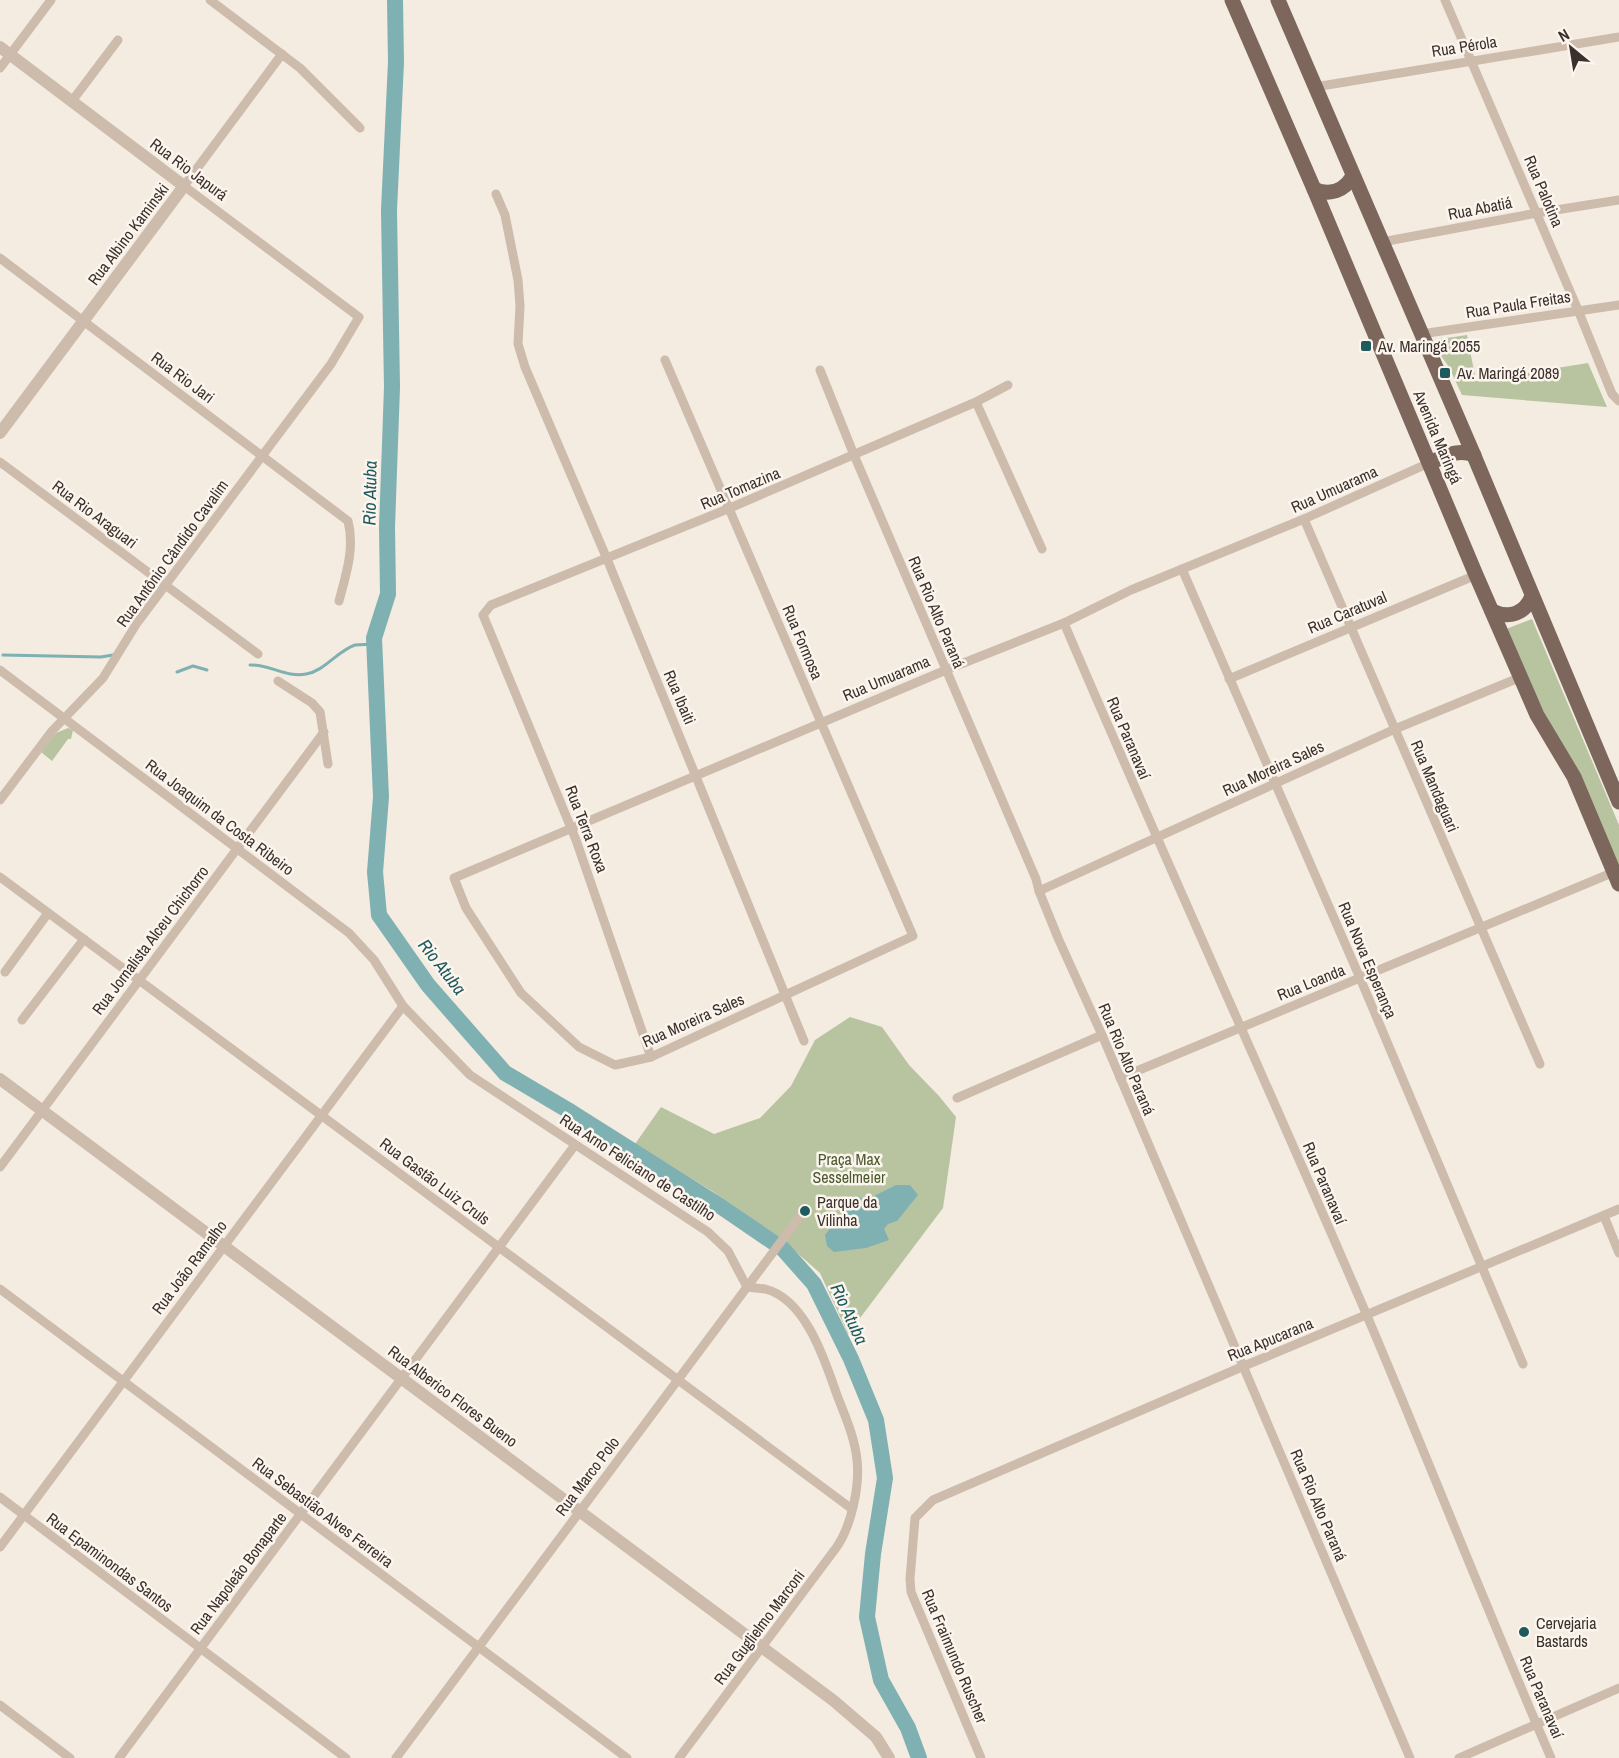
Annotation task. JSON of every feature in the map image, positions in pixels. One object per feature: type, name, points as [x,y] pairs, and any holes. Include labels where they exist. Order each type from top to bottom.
[{"type":"main road","name":"Avenida Maringá","points":[[1278,0],[1474,455],[1619,802]]},
{"type":"main road","name":"Avenida Maringá","points":[[1237,4],[1537,715],[1574,777],[1616,878]]},
{"type":"main road","points":[[1314,189],[1326,193],[1339,191],[1353,176]]},
{"type":"main road","points":[[1429,463],[1458,452],[1474,455]]},
{"type":"main road","points":[[1492,611],[1500,615],[1516,614],[1525,608],[1532,596]]},
{"type":"street","points":[[0,68],[5,51],[51,0]]},
{"type":"street","points":[[210,0],[224,4],[317,84],[360,128]]},
{"type":"street","name":"Rua Palotina","points":[[1445,0],[1615,398]]},
{"type":"street","name":"Rua Pérola","points":[[1315,87],[1618,38]]},
{"type":"street","points":[[72,101],[118,40]]},
{"type":"street","name":"Rua Rio Japurá","points":[[5,51],[359,317]]},
{"type":"street","name":"Rua Albino Kaminski","points":[[0,433],[282,54]]},
{"type":"street","name":"Rua Ibaiti","points":[[496,194],[505,215],[518,280],[520,306],[518,344],[525,367],[607,559],[804,1041]]},
{"type":"street","name":"Rua Abatiá","points":[[1382,242],[1619,200]]},
{"type":"street","name":"Rua Rio Jari","points":[[0,258],[348,520],[351,535],[350,556],[339,601]]},
{"type":"street","name":"Rua Paula Freitas","points":[[1421,334],[1619,305]]},
{"type":"street","name":"Rua Antônio Cândido Cavalim","points":[[0,800],[65,718],[103,678],[137,623],[331,364],[359,317]]},
{"type":"street","name":"Rua Formosa","points":[[665,360],[913,936]]},
{"type":"street","name":"Rua Rio Alto Paraná","points":[[820,370],[854,455],[1036,879],[1039,891],[1410,1758]]},
{"type":"street","name":"Rua Tomazina","points":[[483,615],[491,605],[730,508],[976,402],[1008,385]]},
{"type":"street","points":[[976,402],[1042,549]]},
{"type":"street","name":"Rua Rio Araguari","points":[[0,462],[258,654]]},
{"type":"street","name":"Rua Umuarama","points":[[454,878],[697,777],[820,722],[1064,623],[1131,590],[1304,519],[1429,463]]},
{"type":"street","name":"Rua Mandaguari","points":[[1304,519],[1540,1064]]},
{"type":"street","name":"Rua Nova Esperança","points":[[1182,569],[1360,978],[1523,1364]]},
{"type":"street","name":"Rua Caratuval","points":[[1229,678],[1476,574]]},
{"type":"street","name":"Rua Terra Roxa","points":[[483,615],[572,828],[651,1057]]},
{"type":"street","name":"Rua Paranavaí","points":[[1064,623],[1155,838],[1241,1026],[1366,1316],[1551,1758]]},
{"type":"street","name":"Rua Joaquim da Costa Ribeiro","points":[[0,670],[357,940],[374,960],[403,1006]]},
{"type":"street","name":"Rua Moreira Sales","points":[[1039,891],[1395,729],[1521,677]]},
{"type":"street","points":[[278,681],[317,707],[322,717],[328,764]]},
{"type":"street","name":"Rua Jornalista Alceu Chichorro","points":[[0,1167],[324,732]]},
{"type":"street","name":"Rua Gastão Luiz Cruls","points":[[0,877],[852,1509]]},
{"type":"street","name":"Rua Moreira Sales","points":[[454,878],[466,908],[521,993],[579,1047],[615,1065],[651,1057],[913,936]]},
{"type":"street","name":"Rua Loanda","points":[[1120,1078],[1480,929],[1616,878]]},
{"type":"street","points":[[5,972],[48,913]]},
{"type":"street","points":[[22,1020],[84,939]]},
{"type":"street","name":"Rua João Ramalho","points":[[0,1546],[403,1006]]},
{"type":"street","name":"Rua Arno Feliciano de Castilho","points":[[403,1006],[470,1076],[718,1240],[728,1251],[747,1287]]},
{"type":"street","points":[[957,1098],[1102,1035]]},
{"type":"street","name":"Rua Alberico Flores Bueno","points":[[0,1079],[845,1710],[882,1744],[889,1758]]},
{"type":"street","name":"Rua Napoleão Bonaparte","points":[[119,1758],[574,1145]]},
{"type":"street","name":"Rua Apucarana","points":[[933,1500],[1244,1366],[1619,1209]]},
{"type":"street","name":"Rua Marco Polo","points":[[396,1758],[803,1212]]},
{"type":"street","points":[[1604,1216],[1619,1253]]},
{"type":"street","points":[[747,1287],[765,1289],[785,1300],[808,1326],[817,1343],[856,1449],[858,1471],[852,1509]]},
{"type":"street","name":"Rua Sebastião Alves Ferreira","points":[[0,1289],[627,1758]]},
{"type":"street","name":"Rua Epaminondas Santos","points":[[0,1497],[346,1758]]},
{"type":"street","name":"Rua Fraimundo Ruscher","points":[[933,1500],[915,1518],[911,1592],[981,1758]]},
{"type":"street","name":"Rua Guglielmo Marconi","points":[[679,1758],[843,1538],[852,1509]]},
{"type":"street","points":[[1459,1758],[1619,1688]]},
{"type":"street","points":[[0,1705],[70,1758]]},
{"type":"green space","points":[[1467,335],[1476,381],[1588,363],[1607,407],[1462,395],[1449,367],[1434,346],[1440,339]]},
{"type":"green space","points":[[1532,619],[1619,825],[1619,866],[1506,629]]},
{"type":"green space","points":[[68,728],[73,730],[71,739],[68,739],[52,761],[41,752],[56,733]]},
{"type":"green space","name":"Praça Max Sesselmeier","points":[[850,1017],[882,1027],[909,1065],[956,1117],[943,1208],[848,1334],[820,1273],[779,1237],[712,1191],[635,1144],[661,1107],[714,1134],[760,1118],[791,1086],[815,1040]]},
{"type":"water","points":[[896,1185],[910,1185],[918,1195],[897,1221],[888,1224],[884,1229],[889,1240],[866,1248],[834,1252],[827,1246],[825,1235],[850,1202],[857,1197],[868,1199]]},
{"type":"waterway","name":"Rio Atuba","points":[[395,0],[396,62],[389,210],[392,387],[387,527],[388,594],[374,638],[381,797],[375,872],[379,915],[428,985],[505,1073],[720,1206],[783,1249],[814,1284],[851,1359],[876,1420],[885,1478],[873,1554],[867,1617],[881,1680],[908,1728],[919,1758]]},
{"type":"waterway","points":[[250,665],[292,674],[306,674],[319,669],[355,645],[374,644]]},
{"type":"waterway","points":[[3,655],[101,657],[113,655]]},
{"type":"waterway","points":[[177,672],[193,666],[207,670]]},
{"type":"place","name":"Av. Maringá 2055","points":[[1366,346]]},
{"type":"place","name":"Av. Maringá 2089","points":[[1445,373]]},
{"type":"place","name":"Parque da Vilinha","points":[[805,1211]]},
{"type":"place","name":"Cervejaria Bastards","points":[[1524,1632]]}]
